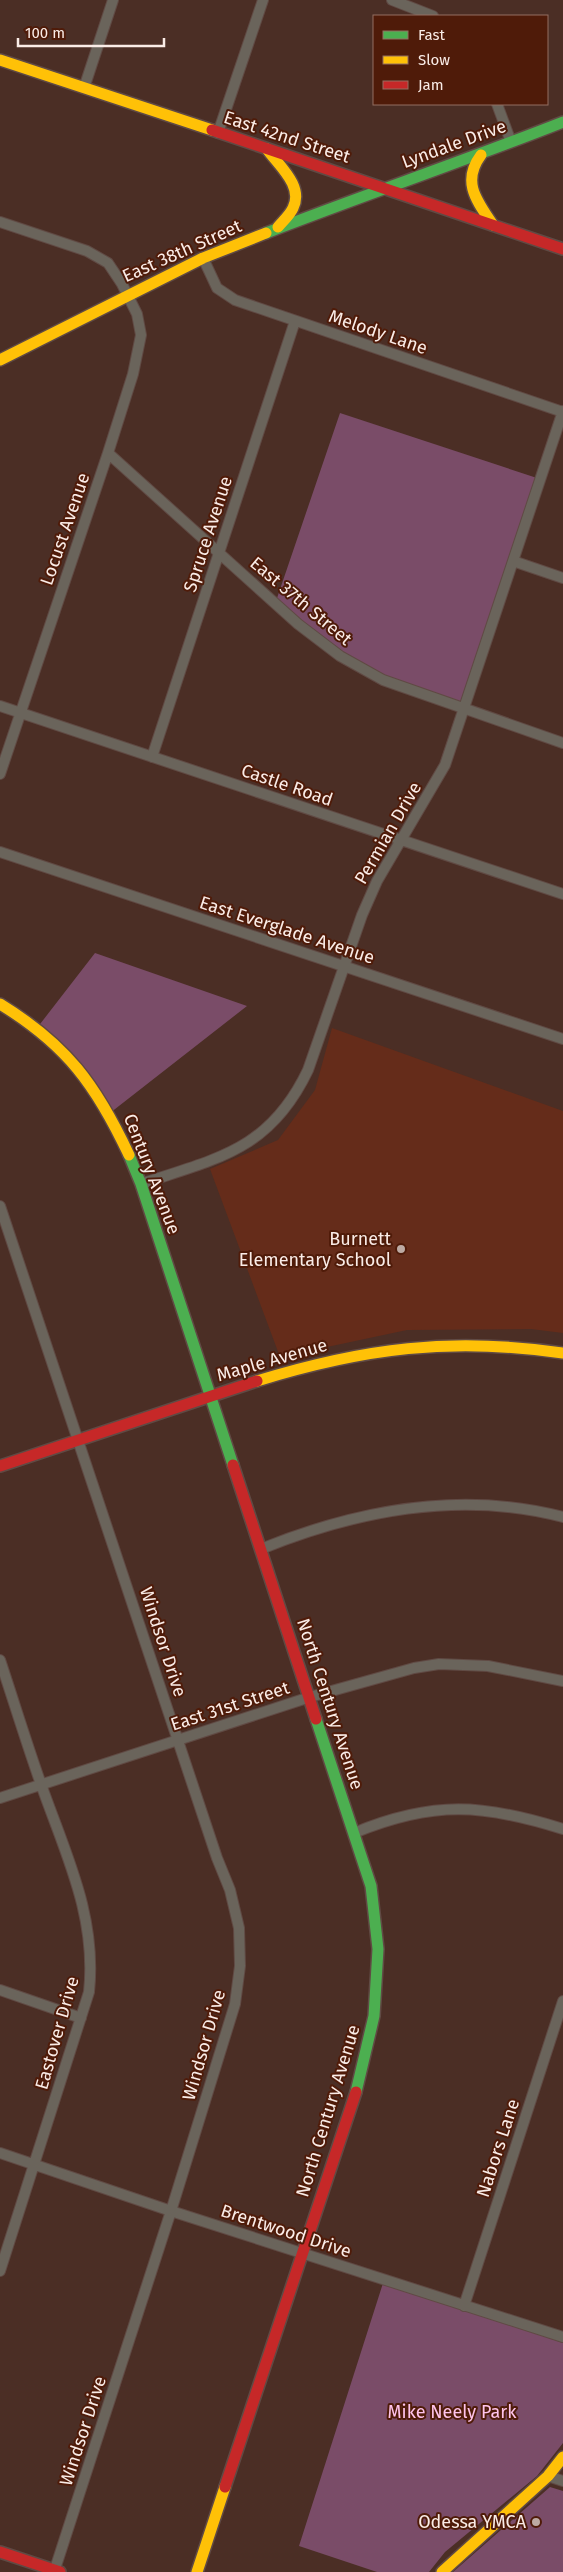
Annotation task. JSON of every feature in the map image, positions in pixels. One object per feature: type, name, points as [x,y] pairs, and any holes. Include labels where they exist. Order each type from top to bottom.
[{"type":"main road","name":"East 42nd Street","points":[[0,60],[384,187],[563,249]]},
{"type":"main road","name":"Lyndale Drive","points":[[384,187],[482,154],[563,122]]},
{"type":"main road","points":[[267,148],[276,164],[292,181],[296,196],[293,208],[277,229]]},
{"type":"main road","points":[[482,154],[471,166],[470,179],[474,192],[493,225]]},
{"type":"main road","name":"East 38th Street","points":[[0,360],[127,294],[203,258],[384,187]]},
{"type":"main road","name":"Century Avenue","points":[[0,1004],[52,1039],[85,1076],[115,1122],[141,1184],[211,1396]]},
{"type":"main road","name":"Maple Avenue","points":[[0,1466],[306,1366],[385,1350],[421,1346],[490,1344],[563,1354]]},
{"type":"main road","name":"North Century Avenue","points":[[197,2572],[359,2082],[374,2016],[378,1948],[372,1886],[211,1396]]},
{"type":"main road","points":[[442,2572],[548,2476],[563,2457]]},
{"type":"main road","points":[[0,2552],[56,2571]]},
{"type":"street","points":[[84,88],[113,0]]},
{"type":"street","points":[[218,133],[263,0]]},
{"type":"street","points":[[392,0],[409,3],[431,15]]},
{"type":"street","points":[[497,105],[511,142]]},
{"type":"street","points":[[0,222],[98,256],[113,269],[127,294]]},
{"type":"street","name":"Melody Lane","points":[[203,258],[212,281],[223,294],[295,321],[563,411]]},
{"type":"street","name":"Locust Avenue","points":[[0,774],[133,374],[142,335],[137,314],[127,294]]},
{"type":"street","name":"Spruce Avenue","points":[[152,757],[295,321]]},
{"type":"street","name":"Permian Drive","points":[[141,1184],[241,1148],[263,1133],[282,1115],[297,1094],[308,1070],[362,915],[377,881],[446,765],[563,411]]},
{"type":"street","name":"East 37th Street","points":[[108,452],[298,624],[340,656],[383,680],[563,743]]},
{"type":"street","points":[[514,561],[563,578]]},
{"type":"street","name":"Castle Road","points":[[0,706],[563,894]]},
{"type":"street","name":"East Everglade Avenue","points":[[0,852],[563,1039]]},
{"type":"street","name":"Windsor Drive","points":[[0,1206],[230,1890],[239,1928],[240,1966],[235,2004],[56,2571]]},
{"type":"street","points":[[261,1549],[327,1525],[404,1507],[436,1505],[497,1506],[563,1516]]},
{"type":"street","name":"Eastover Drive","points":[[0,1660],[41,1785],[71,1866],[87,1923],[91,1969],[89,1992],[0,2271]]},
{"type":"street","name":"East 31st Street","points":[[0,1798],[310,1697],[400,1671],[439,1664],[488,1666],[563,1681]]},
{"type":"street","points":[[354,1833],[394,1818],[461,1808],[505,1813],[563,1829]]},
{"type":"street","points":[[0,1990],[81,2018]]},
{"type":"street","name":"Nabors Lane","points":[[464,2306],[563,2001]]},
{"type":"street","name":"Brentwood Drive","points":[[0,2153],[302,2254],[563,2336]]},
{"type":"street","points":[[548,2476],[563,2481]]},
{"type":"shaded area","name":"Burnett Elementary School","points":[[332,1028],[563,1111],[563,1333],[531,1329],[407,1330],[280,1357],[210,1169],[278,1140],[315,1090]]},
{"type":"green space","points":[[340,413],[540,479],[464,709],[340,656],[275,604]]},
{"type":"green space","points":[[95,953],[247,1006],[110,1113],[37,1028]]},
{"type":"green space","name":"Mike Neely Park","points":[[384,2280],[563,2343],[563,2443],[537,2476],[445,2552],[429,2572],[377,2572],[299,2546]]},
{"type":"green space","name":"Odessa YMCA","points":[[550,2487],[563,2491],[563,2572],[453,2572]]},
{"type":"traffic: fast","points":[[266,233],[563,122]]},
{"type":"traffic: fast","points":[[129,1155],[141,1184],[233,1465]]},
{"type":"traffic: fast","points":[[316,1719],[371,1886],[378,1949],[374,2016],[356,2092]]},
{"type":"traffic: slow","points":[[0,60],[212,130]]},
{"type":"traffic: slow","points":[[267,149],[289,177],[295,192],[296,200],[293,208],[278,227]]},
{"type":"traffic: slow","points":[[481,155],[472,174],[472,183],[477,199],[493,225]]},
{"type":"traffic: slow","points":[[0,360],[203,258],[266,233]]},
{"type":"traffic: slow","points":[[0,1004],[23,1019],[62,1051],[91,1087],[117,1130],[129,1155]]},
{"type":"traffic: slow","points":[[257,1381],[334,1360],[408,1349],[445,1346],[483,1346],[563,1353]]},
{"type":"traffic: slow","points":[[442,2572],[548,2476],[563,2457]]},
{"type":"traffic: slow","points":[[197,2572],[225,2487]]},
{"type":"traffic: jam","points":[[212,130],[563,249]]},
{"type":"traffic: jam","points":[[0,1466],[257,1381]]},
{"type":"traffic: jam","points":[[233,1465],[316,1719]]},
{"type":"traffic: jam","points":[[225,2487],[356,2092]]},
{"type":"traffic: jam","points":[[0,2552],[60,2572]]},
{"type":"place","name":"Burnett Elementary School","points":[[401,1249]]},
{"type":"place","name":"Odessa YMCA","points":[[536,2522]]}]
